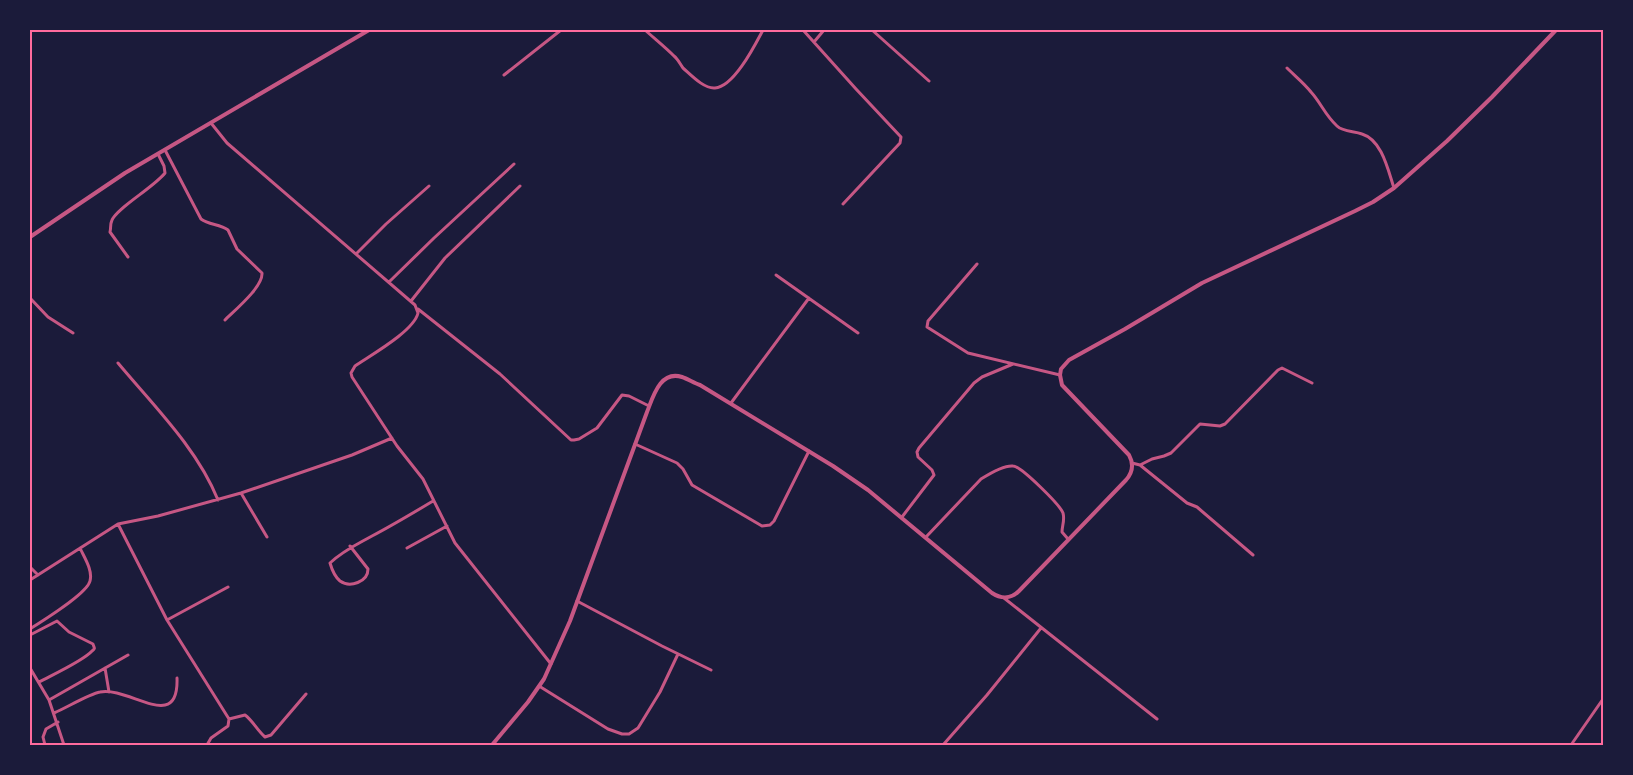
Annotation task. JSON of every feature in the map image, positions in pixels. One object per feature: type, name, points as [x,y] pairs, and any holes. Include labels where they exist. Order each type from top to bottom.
[{"type":"street","points":[[30,237],[125,173],[369,30]]},
{"type":"street","points":[[504,75],[560,30]]},
{"type":"street","points":[[645,30],[674,56],[684,68],[706,86],[713,88],[723,86],[734,76],[763,30]]},
{"type":"street","points":[[803,30],[901,137],[900,143],[843,204]]},
{"type":"street","points":[[814,42],[824,30]]},
{"type":"street","points":[[872,30],[928,80]]},
{"type":"street","points":[[1004,598],[1016,594],[1130,476],[1132,463],[1129,455],[1062,385],[1061,369],[1069,360],[1202,283],[1373,202],[1394,188],[1459,130],[1556,30]]},
{"type":"street","points":[[1287,68],[1312,92],[1323,111],[1338,127],[1364,134],[1372,140],[1380,150],[1394,188]]},
{"type":"street","points":[[211,123],[227,143],[389,282],[417,309],[500,374],[571,440],[579,439],[597,428],[622,395],[629,396],[650,406]]},
{"type":"street","points":[[165,150],[201,219],[228,230],[237,248],[262,274],[262,279],[251,294],[225,320]]},
{"type":"street","points":[[128,257],[110,232],[111,221],[117,213],[159,181],[165,173],[158,154]]},
{"type":"street","points":[[389,282],[514,164]]},
{"type":"street","points":[[356,254],[386,224],[429,186]]},
{"type":"street","points":[[410,301],[445,258],[520,186]]},
{"type":"street","points":[[977,264],[928,321],[927,327],[963,351],[1060,375]]},
{"type":"street","points":[[776,275],[858,333]]},
{"type":"street","points":[[30,298],[48,317],[73,333]]},
{"type":"street","points":[[731,403],[808,298]]},
{"type":"street","points":[[417,309],[418,316],[412,325],[355,366],[351,373],[355,383],[422,479],[462,554],[468,559],[550,664]]},
{"type":"street","points":[[118,363],[185,443],[200,465],[218,500]]},
{"type":"street","points":[[902,517],[934,475],[932,470],[918,457],[917,452],[919,448],[974,383],[987,374],[1013,364]]},
{"type":"street","points":[[1140,465],[1171,453],[1200,424],[1220,426],[1225,424],[1282,368],[1312,383]]},
{"type":"street","points":[[492,745],[539,686],[550,664],[577,601],[657,388],[663,380],[672,376],[681,376],[731,403],[868,490],[992,593],[1004,598],[1157,718]]},
{"type":"street","points":[[30,580],[118,524],[158,516],[241,493],[352,455],[392,438]]},
{"type":"street","points":[[635,444],[677,463],[683,468],[692,485],[762,526],[770,525],[774,521],[809,451]]},
{"type":"street","points":[[1132,463],[1140,465],[1187,503],[1197,507],[1253,555]]},
{"type":"street","points":[[926,537],[981,479],[1010,466],[1020,468],[1058,506],[1063,516],[1062,532],[1068,539]]},
{"type":"street","points":[[241,493],[267,537]]},
{"type":"street","points":[[350,546],[368,569],[368,573],[359,582],[347,584],[340,581],[334,574],[330,563],[350,546],[372,536],[433,501]]},
{"type":"street","points":[[118,524],[167,620],[229,720],[228,726],[211,738],[207,745]]},
{"type":"street","points":[[407,548],[447,526]]},
{"type":"street","points":[[30,629],[52,615],[85,589],[90,581],[90,572],[80,548]]},
{"type":"street","points":[[30,566],[38,575]]},
{"type":"street","points":[[167,620],[228,587]]},
{"type":"street","points":[[577,601],[711,670]]},
{"type":"street","points":[[30,636],[57,621],[69,632],[93,644],[95,647],[94,650],[82,658],[39,682]]},
{"type":"street","points":[[944,745],[1041,628]]},
{"type":"street","points":[[539,686],[608,729],[622,734],[629,734],[638,728],[660,692],[678,654]]},
{"type":"street","points":[[49,700],[128,655]]},
{"type":"street","points":[[30,668],[49,700],[58,722],[64,745]]},
{"type":"street","points":[[105,668],[110,692]]},
{"type":"street","points":[[54,713],[100,692],[117,692],[160,706],[168,705],[175,699],[178,688],[177,678]]},
{"type":"street","points":[[229,720],[245,715],[265,737],[271,735],[306,694]]},
{"type":"street","points":[[1571,745],[1603,699]]},
{"type":"street","points":[[45,745],[43,737],[46,729],[58,722]]}]
